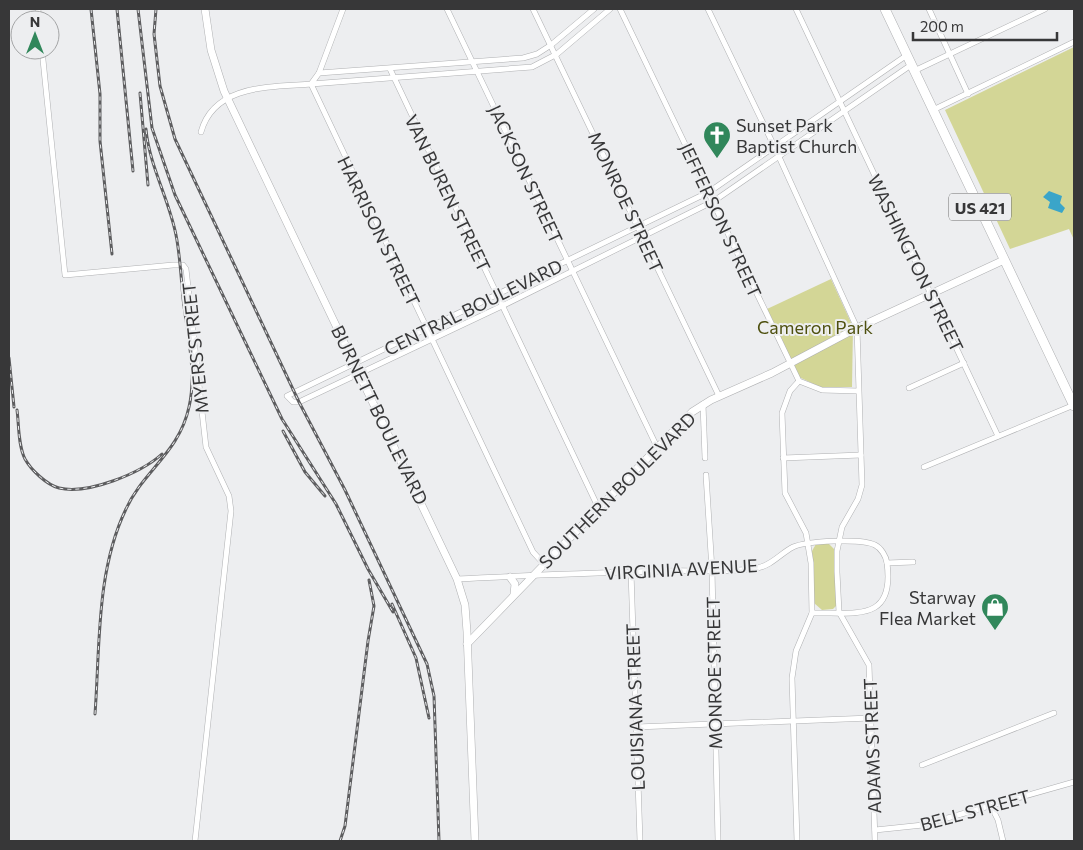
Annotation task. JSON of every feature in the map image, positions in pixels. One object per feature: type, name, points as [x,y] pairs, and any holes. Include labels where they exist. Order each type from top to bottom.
[{"type":"highway","name":"US 421","points":[[885,9],[1074,406]]},
{"type":"main road","name":"BURNETT BOULEVARD","points":[[205,9],[213,58],[227,97],[458,579],[465,605],[468,644],[474,841]]},
{"type":"main road","name":"SOUTHERN BOULEVARD","points":[[468,644],[687,416],[719,396],[789,364],[857,328],[1004,260]]},
{"type":"main road","points":[[510,577],[515,584],[514,595]]},
{"type":"street","points":[[311,84],[319,73],[343,9]]},
{"type":"street","name":"JACKSON STREET","points":[[447,9],[657,447]]},
{"type":"street","name":"MONROE STREET","points":[[533,9],[557,54],[719,396]]},
{"type":"street","points":[[319,73],[523,58],[538,54],[594,9]]},
{"type":"street","points":[[201,132],[210,113],[227,97],[260,88],[532,67],[557,54],[610,9]]},
{"type":"street","name":"JEFFERSON STREET","points":[[620,9],[714,202],[789,364],[799,381]]},
{"type":"street","name":"ADAMS STREET","points":[[708,9],[775,148],[857,328],[862,485],[858,499],[842,527],[838,542],[836,572],[838,612],[869,665],[875,841]]},
{"type":"street","name":"WASHINGTON STREET","points":[[796,9],[998,436]]},
{"type":"street","points":[[929,9],[968,94]]},
{"type":"street","name":"CENTRAL BOULEVARD","points":[[907,55],[709,192],[638,228],[287,396],[293,402],[299,402],[502,306],[714,202],[844,112],[913,68],[950,54],[1045,9]]},
{"type":"street","points":[[933,110],[1074,42]]},
{"type":"street","name":"MYERS STREET","points":[[43,60],[65,275],[173,265],[183,265],[186,270],[206,447],[229,496],[231,511],[195,841]]},
{"type":"street","name":"VAN BUREN STREET","points":[[390,69],[598,507]]},
{"type":"street","name":"HARRISON STREET","points":[[311,84],[312,90],[430,340],[532,552],[544,564]]},
{"type":"street","points":[[909,388],[964,363]]},
{"type":"street","points":[[797,841],[792,664],[812,613],[806,533],[785,492],[782,413],[790,391],[799,381],[822,390],[858,391]]},
{"type":"street","points":[[704,404],[705,458]]},
{"type":"street","points":[[924,467],[1074,406]]},
{"type":"street","points":[[783,458],[861,455]]},
{"type":"street","name":"MONROE STREET","points":[[706,475],[712,570],[718,841]]},
{"type":"street","name":"VIRGINIA AVENUE","points":[[458,579],[757,568],[765,566],[793,547],[838,542],[869,542],[876,545],[884,553],[887,563]]},
{"type":"street","points":[[812,613],[863,612],[877,608],[884,601],[887,591],[887,563],[913,562]]},
{"type":"street","name":"LOUISIANA STREET","points":[[631,572],[640,841]]},
{"type":"street","points":[[922,765],[1054,713]]},
{"type":"street","points":[[636,727],[871,718]]},
{"type":"street","name":"BELL STREET","points":[[875,830],[923,825],[1074,782]]},
{"type":"street","points":[[991,806],[1003,841]]},
{"type":"green space","points":[[1074,47],[1074,240],[1069,229],[1010,249],[945,110]]},
{"type":"green space","name":"Cameron Park","points":[[831,279],[853,327],[852,387],[820,387],[799,377],[767,309]]},
{"type":"green space","points":[[816,544],[829,544],[834,549],[837,605],[833,609],[822,610],[814,603],[812,551]]},
{"type":"water","points":[[1049,191],[1062,196],[1060,203],[1065,208],[1062,213],[1048,208],[1050,202],[1043,197]]},
{"type":"railway","points":[[91,9],[100,94],[100,141],[112,254]]},
{"type":"railway","points":[[117,9],[133,171]]},
{"type":"railway","points":[[138,9],[152,128],[175,195],[282,419],[336,504],[368,569],[393,612]]},
{"type":"railway","points":[[156,9],[154,34],[160,86],[175,139],[299,402],[345,490],[427,664],[434,696],[439,841]]},
{"type":"railway","points":[[140,93],[148,185]]},
{"type":"railway","points":[[95,714],[104,583],[116,533],[133,496],[177,437],[184,423],[191,394],[192,367],[177,243],[173,222],[151,156],[146,129]]},
{"type":"railway","points":[[9,358],[14,407]]},
{"type":"railway","points":[[17,410],[20,441],[25,459],[31,468],[49,484],[59,488],[84,488],[114,481],[141,468],[162,454]]},
{"type":"railway","points":[[283,431],[305,472],[325,496]]},
{"type":"railway","points":[[340,841],[345,826],[374,606],[369,580]]},
{"type":"railway","points":[[392,604],[416,658],[429,718]]},
{"type":"place","name":"Sunset Park Baptist Church","points":[[717,159]]},
{"type":"place","name":"Starway Flea Market","points":[[995,631]]}]
